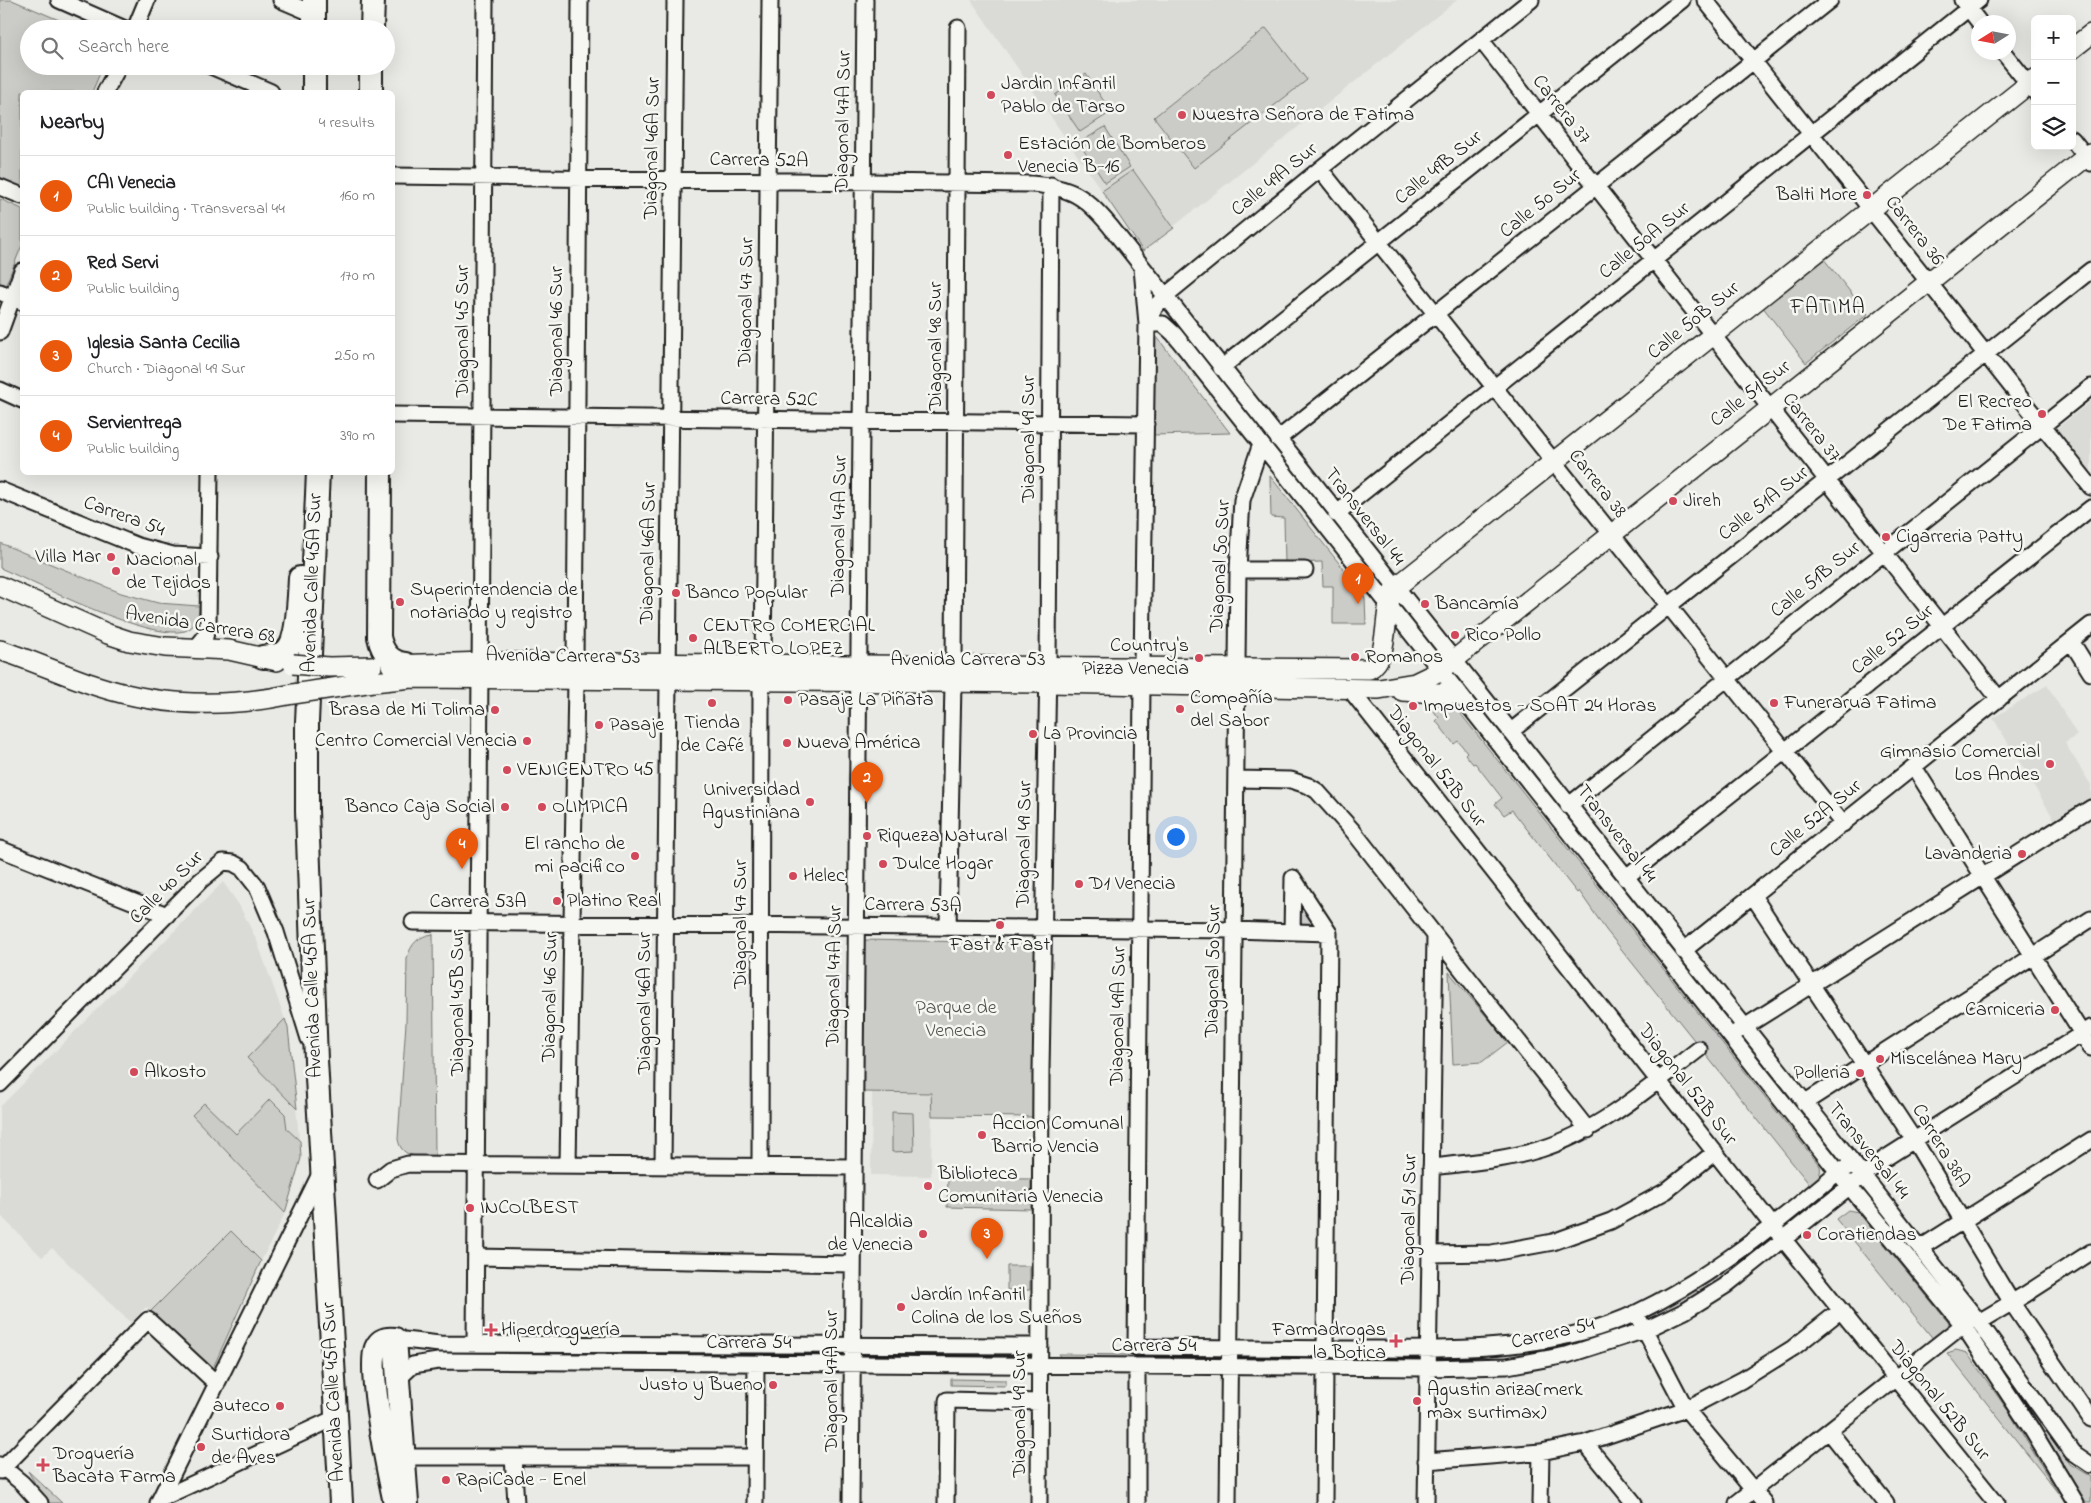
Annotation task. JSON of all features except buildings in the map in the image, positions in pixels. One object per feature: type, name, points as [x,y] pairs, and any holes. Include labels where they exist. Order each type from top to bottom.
[{"type":"highway","points":[[372,20],[373,0]]},
{"type":"highway","points":[[314,75],[314,90]]},
{"type":"highway","points":[[371,75],[371,90]]},
{"type":"highway","points":[[263,657],[273,656],[286,651],[293,637],[299,587],[304,475]]},
{"type":"highway","name":"Avenida Calle 45A Sur","points":[[318,475],[307,722],[311,948],[341,1503]]},
{"type":"highway","points":[[380,475],[379,637],[386,655],[397,663],[404,664]]},
{"type":"highway","points":[[395,1503],[379,1415],[374,1356],[377,1345],[381,1340],[391,1339],[398,1379],[407,1503]]},
{"type":"main road","points":[[2076,46],[2091,34]]},
{"type":"main road","name":"Calle 50B Sur","points":[[1392,596],[1553,462],[1871,209],[2031,87]]},
{"type":"main road","name":"Calle 51 Sur","points":[[1446,666],[1929,282],[2089,158]]},
{"type":"main road","name":"Avenida Carrera 68","points":[[0,586],[108,634],[129,641],[165,648],[230,650],[293,664],[329,667],[372,674]]},
{"type":"main road","name":"Avenida Carrera 53","points":[[372,674],[404,664],[480,671],[858,674],[1142,675],[1237,668],[1369,669],[1380,658],[1392,596]]},
{"type":"main road","points":[[0,650],[97,686],[168,702],[233,704],[293,694],[372,674]]},
{"type":"main road","name":"Avenida Carrera 53","points":[[1142,675],[1237,686],[1379,689],[1415,683],[1446,666]]},
{"type":"main road","name":"Avenida Carrera 53","points":[[372,674],[412,678],[480,671]]},
{"type":"main road","points":[[1379,689],[1458,694]]},
{"type":"street","points":[[58,0],[105,20]]},
{"type":"street","points":[[140,20],[148,0]]},
{"type":"street","points":[[281,0],[314,14]]},
{"type":"street","name":"Diagonal 45 Sur","points":[[480,671],[485,0]]},
{"type":"street","name":"Diagonal 46 Sur","points":[[568,1165],[575,672],[580,0]]},
{"type":"street","name":"Diagonal 46A Sur","points":[[663,1166],[675,0]]},
{"type":"street","name":"Diagonal 47 Sur","points":[[760,1166],[762,673],[770,0]]},
{"type":"street","name":"Diagonal 47A Sur","points":[[851,1503],[865,0]]},
{"type":"street","name":"Calle 49A Sur","points":[[1147,324],[1155,307],[1165,296],[1531,0]]},
{"type":"street","name":"Calle 49B Sur","points":[[1221,368],[1682,0]]},
{"type":"street","name":"Carrera 36","points":[[1705,0],[2091,487]]},
{"type":"street","name":"Calle 50 Sur","points":[[1278,440],[1830,0]]},
{"type":"street","points":[[1970,3],[1976,15]]},
{"type":"street","name":"Calle 50A Sur","points":[[1336,514],[1811,134],[1970,3]]},
{"type":"street","name":"Diagonal 48 Sur","points":[[948,927],[954,674],[958,28]]},
{"type":"street","name":"Carrera 37","points":[[1481,40],[1999,699]]},
{"type":"street","points":[[2010,60],[2031,83]]},
{"type":"street","points":[[106,90],[114,75]]},
{"type":"street","points":[[232,75],[266,90]]},
{"type":"street","points":[[2076,144],[2089,158]]},
{"type":"street","name":"Carrera 38","points":[[1320,169],[1842,824]]},
{"type":"street","name":"Carrera 52A","points":[[395,176],[1051,186],[1064,188],[1085,198],[1110,226]]},
{"type":"street","name":"Diagonal 49 Sur","points":[[1039,1503],[1051,186]]},
{"type":"street","points":[[0,187],[20,195]]},
{"type":"street","name":"Transversal 44","points":[[1110,226],[1336,514],[1392,596]]},
{"type":"street","name":"Diagonal 49A Sur","points":[[1136,1347],[1147,324],[1142,267]]},
{"type":"street","name":"Calle 51A Sur","points":[[1510,732],[2091,270]]},
{"type":"street","points":[[0,332],[20,276]]},
{"type":"street","name":"Transversal 44","points":[[1147,324],[1163,324],[1174,334],[1261,444],[1392,596],[1446,666],[1510,732],[1979,1322],[2072,1452],[2089,1460]]},
{"type":"street","name":"Calle 51B Sur","points":[[1568,806],[2091,387]]},
{"type":"street","points":[[0,390],[20,399]]},
{"type":"street","name":"Carrera 52C","points":[[395,415],[1146,424]]},
{"type":"street","name":"Diagonal 50 Sur","points":[[1228,1503],[1238,570],[1242,500],[1261,444]]},
{"type":"street","points":[[195,649],[205,637],[208,624],[210,475]]},
{"type":"street","name":"Carrera 54","points":[[0,490],[138,546],[173,555],[210,557]]},
{"type":"street","name":"Calle 52 Sur","points":[[1626,878],[2091,508]]},
{"type":"street","points":[[1238,570],[1305,570]]},
{"type":"street","name":"Calle 52A Sur","points":[[1683,951],[2091,625]]},
{"type":"street","points":[[2071,641],[2091,673]]},
{"type":"street","name":"Transversal 44","points":[[1446,666],[1458,694],[1850,1187],[1963,1325],[2032,1430],[2076,1503]]},
{"type":"street","name":"Diagonal 45B Sur","points":[[475,1344],[480,671]]},
{"type":"street","name":"Diagonal 52B Sur","points":[[1349,688],[1772,1225],[1996,1503]]},
{"type":"street","points":[[1914,767],[2032,956],[2086,1031],[2091,1048]]},
{"type":"street","points":[[1236,779],[1291,780],[1317,790],[1353,831],[1588,1130]]},
{"type":"street","points":[[1730,1036],[2091,808]]},
{"type":"street","points":[[0,850],[167,915]]},
{"type":"street","name":"Calle 40 Sur","points":[[0,1084],[219,863],[233,863],[245,871],[257,887],[276,932],[316,1060]]},
{"type":"street","points":[[1292,932],[1293,878],[1329,933],[1325,1348]]},
{"type":"street","name":"Carrera 38A","points":[[1753,896],[1813,984],[1914,1140],[2012,1303],[2091,1419]]},
{"type":"street","points":[[1804,1103],[2091,919]]},
{"type":"street","name":"Carrera 53A","points":[[414,922],[1234,930],[1329,933]]},
{"type":"street","name":"Diagonal 51 Sur","points":[[1426,1503],[1436,936]]},
{"type":"street","name":"Carrera 54","points":[[398,1379],[413,1365],[438,1361],[1428,1368],[1507,1366],[1567,1355],[1645,1330],[1685,1311],[1725,1286],[1784,1240],[1850,1187],[1860,1174],[2086,1031]]},
{"type":"street","points":[[1431,1167],[1492,1160],[1541,1149],[1588,1130],[1699,1049]]},
{"type":"street","points":[[1920,1248],[2091,1140]]},
{"type":"street","points":[[1430,1254],[1492,1253],[1553,1242],[1611,1221],[1666,1191],[1715,1152]]},
{"type":"street","points":[[377,1180],[391,1169],[402,1165],[853,1167]]},
{"type":"street","points":[[1838,1172],[1847,1168],[1860,1174]]},
{"type":"street","points":[[159,1502],[322,1170]]},
{"type":"street","name":"Carrera 54","points":[[1136,1347],[1428,1349],[1505,1346],[1532,1343],[1598,1327],[1636,1313],[1678,1292],[1715,1268],[1838,1172]]},
{"type":"street","points":[[1979,1322],[2091,1252]]},
{"type":"street","points":[[476,1257],[852,1264]]},
{"type":"street","points":[[1426,1460],[1541,1452],[1585,1443],[1686,1409],[1742,1380],[1793,1348],[1841,1310]]},
{"type":"street","points":[[1636,1313],[1686,1409],[1764,1503]]},
{"type":"street","points":[[40,1503],[22,1483],[1,1468],[148,1320],[217,1384]]},
{"type":"street","points":[[1737,1503],[1963,1325]]},
{"type":"street","name":"Carrera 54","points":[[391,1339],[423,1344],[1040,1346]]},
{"type":"street","points":[[660,1362],[675,1344]]},
{"type":"street","points":[[755,1503],[756,1362]]},
{"type":"street","points":[[1137,1366],[1137,1503]]},
{"type":"street","points":[[1324,1503],[1325,1367]]},
{"type":"street","points":[[946,1503],[947,1400],[1040,1402]]},
{"type":"street","points":[[159,1502],[335,1418]]},
{"type":"street","points":[[1829,1431],[1886,1503]]},
{"type":"street","points":[[1585,1443],[1634,1503]]},
{"type":"street","points":[[1540,1503],[1541,1452]]},
{"type":"street","points":[[404,1457],[755,1457]]},
{"type":"street","points":[[513,1457],[516,1503]]},
{"type":"shaded area","name":"Nuestra Señora de Fatima","points":[[971,0],[1457,0],[1143,251]]},
{"type":"shaded area","points":[[2091,401],[2091,476],[2055,430]]},
{"type":"shaded area","name":"Gimnasio Comercial Los Andes","points":[[2047,685],[2077,735],[2065,743],[2091,785],[2091,803],[2057,824],[1993,718]]},
{"type":"shaded area","points":[[223,882],[239,905],[257,941],[288,1028],[301,1158],[285,1213],[261,1261],[231,1231],[151,1311],[146,1307],[131,1323],[52,1248],[42,1257],[0,1215],[0,1107]]},
{"type":"shaded area","points":[[872,1092],[932,1093],[931,1176],[871,1175]]},
{"type":"green space","points":[[0,0],[12,0],[59,20],[20,20],[20,75],[99,75],[93,90],[20,90],[20,186],[0,177]]},
{"type":"green space","points":[[1266,28],[1307,80],[1194,168],[1154,117]]},
{"type":"green space","points":[[1086,74],[1111,112],[1080,132],[1055,95]]},
{"type":"green space","points":[[1105,127],[1130,167],[1105,183],[1079,143]]},
{"type":"green space","points":[[1133,170],[1174,228],[1143,251],[1102,191]]},
{"type":"green space","points":[[0,199],[20,208],[20,250],[5,287],[0,285]]},
{"type":"green space","points":[[1823,258],[1868,314],[1806,363],[1762,306]]},
{"type":"green space","points":[[1154,333],[1230,433],[1153,435]]},
{"type":"green space","points":[[1270,476],[1361,591],[1365,599],[1366,624],[1333,624],[1333,586],[1323,586],[1322,562],[1285,563],[1284,518],[1271,517]]},
{"type":"green space","points":[[0,543],[121,593],[158,603],[199,606],[197,618],[192,627],[185,631],[168,632],[120,620],[65,598],[0,568]]},
{"type":"green space","points":[[1447,704],[1456,708],[1820,1166],[1820,1174],[1810,1185],[1606,930],[1579,891],[1577,893],[1512,810],[1504,815],[1495,804],[1502,798],[1475,763],[1473,764],[1465,754],[1467,752],[1458,741],[1454,744],[1436,721],[1439,718],[1430,706]]},
{"type":"green space","points":[[1301,903],[1315,924],[1301,924]]},
{"type":"green space","points":[[433,934],[435,1157],[417,1156],[407,1153],[403,1150],[398,1139],[406,1023],[407,958],[416,941]]},
{"type":"green space","name":"Parque de Venecia","points":[[862,940],[1035,943],[1033,1117],[932,1116],[931,1093],[862,1092]]},
{"type":"green space","points":[[1449,972],[1508,1042],[1482,1062],[1453,1064]]},
{"type":"green space","points":[[285,1019],[288,1028],[297,1109],[247,1058]]},
{"type":"green space","points":[[270,1099],[285,1114],[287,1129],[300,1141],[301,1158],[285,1213],[192,1115],[204,1103],[236,1134]]},
{"type":"green space","points":[[892,1112],[913,1113],[914,1151],[892,1152]]},
{"type":"green space","points":[[948,1178],[1031,1179],[1031,1209],[947,1207]]},
{"type":"green space","points":[[1825,1193],[1828,1196],[1791,1226],[1788,1223]]},
{"type":"green space","points":[[1848,1210],[1858,1212],[1952,1327],[1935,1341],[1836,1219]]},
{"type":"green space","points":[[231,1231],[261,1261],[212,1370],[151,1311]]},
{"type":"green space","points":[[1767,1238],[1769,1242],[1718,1281],[1661,1315],[1658,1312],[1715,1278]]},
{"type":"green space","points":[[1007,1266],[1030,1266],[1030,1290],[1007,1290]]},
{"type":"green space","points":[[1615,1328],[1615,1332],[1574,1344],[1517,1356],[1456,1361],[1455,1357],[1498,1354],[1536,1348]]},
{"type":"green space","points":[[1956,1350],[1967,1353],[2009,1412],[2058,1493],[1947,1353]]},
{"type":"green space","points":[[494,1351],[835,1351],[836,1357],[495,1355]]},
{"type":"green space","points":[[874,1354],[1021,1356],[1024,1358],[873,1357]]},
{"type":"green space","points":[[1059,1354],[1215,1356],[1215,1360],[1060,1358]]},
{"type":"green space","points":[[1255,1357],[1402,1359],[1403,1363],[1250,1361]]},
{"type":"green space","points":[[951,1379],[1006,1380],[1006,1386],[951,1385]]},
{"type":"green space","points":[[2013,1382],[2070,1464],[2091,1477],[2091,1503],[2083,1503],[2010,1384]]},
{"type":"green space","points":[[28,1471],[62,1503],[46,1503]]},
{"type":"place","name":"Jardin Infantil Pablo de Tarso","points":[[991,95]]},
{"type":"place","name":"Nuestra Señora de Fatima","points":[[1182,115]]},
{"type":"place","name":"Estación de Bomberos Venecia B-16","points":[[1008,155]]},
{"type":"place","name":"Balti More","points":[[1867,195]]},
{"type":"place","name":"El Recreo De Fatima","points":[[2042,414]]},
{"type":"place","name":"Jireh","points":[[1673,501]]},
{"type":"place","name":"Cigarreria Patty","points":[[1886,537]]},
{"type":"place","name":"Villa Mar","points":[[111,557]]},
{"type":"place","name":"Nacional de Tejidos","points":[[116,571]]},
{"type":"place","name":"Banco Popular","points":[[676,593]]},
{"type":"place","name":"Superintendencia de notariado y registro","points":[[400,602]]},
{"type":"place","name":"CAI Venecia","points":[[1358,604]]},
{"type":"place","name":"Bancamía","points":[[1425,604]]},
{"type":"place","name":"Rico Pollo","points":[[1455,635]]},
{"type":"place","name":"CENTRO COMERCIAL ALBERTO LOPEZ","points":[[693,638]]},
{"type":"place","name":"Romanos","points":[[1355,657]]},
{"type":"place","name":"Country's Pizza Venecia","points":[[1199,658]]},
{"type":"place","name":"Pasaje La Piñata","points":[[788,700]]},
{"type":"place","name":"Tienda de Café","points":[[712,703]]},
{"type":"place","name":"Funerarua Fatima","points":[[1774,703]]},
{"type":"place","name":"Impuestos - SOAT 24 Horas","points":[[1413,706]]},
{"type":"place","name":"Compañía del Sabor","points":[[1180,709]]},
{"type":"place","name":"Brasa de Mi Tolima","points":[[495,710]]},
{"type":"place","name":"Pasaje","points":[[599,725]]},
{"type":"place","name":"La Provincia","points":[[1033,734]]},
{"type":"place","name":"Centro Comercial Venecia","points":[[527,741]]},
{"type":"place","name":"Nueva América","points":[[787,743]]},
{"type":"place","name":"Gimnasio Comercial Los Andes","points":[[2050,764]]},
{"type":"place","name":"VENICENTRO 45","points":[[507,770]]},
{"type":"place","name":"Universidad Agustiniana","points":[[810,802]]},
{"type":"place","name":"Red Servi","points":[[867,803]]},
{"type":"place","name":"Banco Caja Social","points":[[505,807]]},
{"type":"place","name":"OLIMPICA","points":[[542,807]]},
{"type":"place","name":"Riqueza Natural","points":[[867,836]]},
{"type":"place","name":"Lavanderia","points":[[2022,854]]},
{"type":"place","name":"El rancho de mi pacifico","points":[[635,856]]},
{"type":"place","name":"Dulce Hogar","points":[[883,864]]},
{"type":"place","name":"Servientrega","points":[[462,869]]},
{"type":"place","name":"Helec","points":[[793,876]]},
{"type":"place","name":"D1 Venecia","points":[[1079,884]]},
{"type":"place","name":"Platino Real","points":[[557,901]]},
{"type":"place","name":"Fast & Fast","points":[[1000,925]]},
{"type":"place","name":"Carniceria","points":[[2055,1010]]},
{"type":"place","name":"Miscelánea Mary","points":[[1880,1059]]},
{"type":"place","name":"Alkosto","points":[[134,1072]]},
{"type":"place","name":"Polleria","points":[[1860,1073]]},
{"type":"place","name":"Accion Comunal Barrio Vencia","points":[[982,1135]]},
{"type":"place","name":"Biblioteca Comunitaria Venecia","points":[[928,1186]]},
{"type":"place","name":"INCOLBEST","points":[[470,1208]]},
{"type":"place","name":"Alcaldia de Venecia","points":[[923,1234]]},
{"type":"place","name":"Coratiendas","points":[[1807,1235]]},
{"type":"place","name":"Iglesia Santa Cecilia","points":[[987,1259]]},
{"type":"place","name":"Jardín Infantil Colina de los Sueños","points":[[901,1307]]},
{"type":"place","name":"Hiperdroguería","points":[[491,1330]]},
{"type":"place","name":"Farmadrogas la Botica","points":[[1396,1341]]},
{"type":"place","name":"Justo y Bueno","points":[[773,1385]]},
{"type":"place","name":"Agustin ariza(merk max surtimax)","points":[[1417,1401]]},
{"type":"place","name":"auteco","points":[[280,1406]]},
{"type":"place","name":"Surtidora de Aves","points":[[201,1447]]},
{"type":"place","name":"Droguería Bacata Farma","points":[[43,1465]]},
{"type":"place","name":"RapiCade - Enel","points":[[446,1480]]},
{"type":"district","name":"FATIMA","points":[[1828,308]]}]
